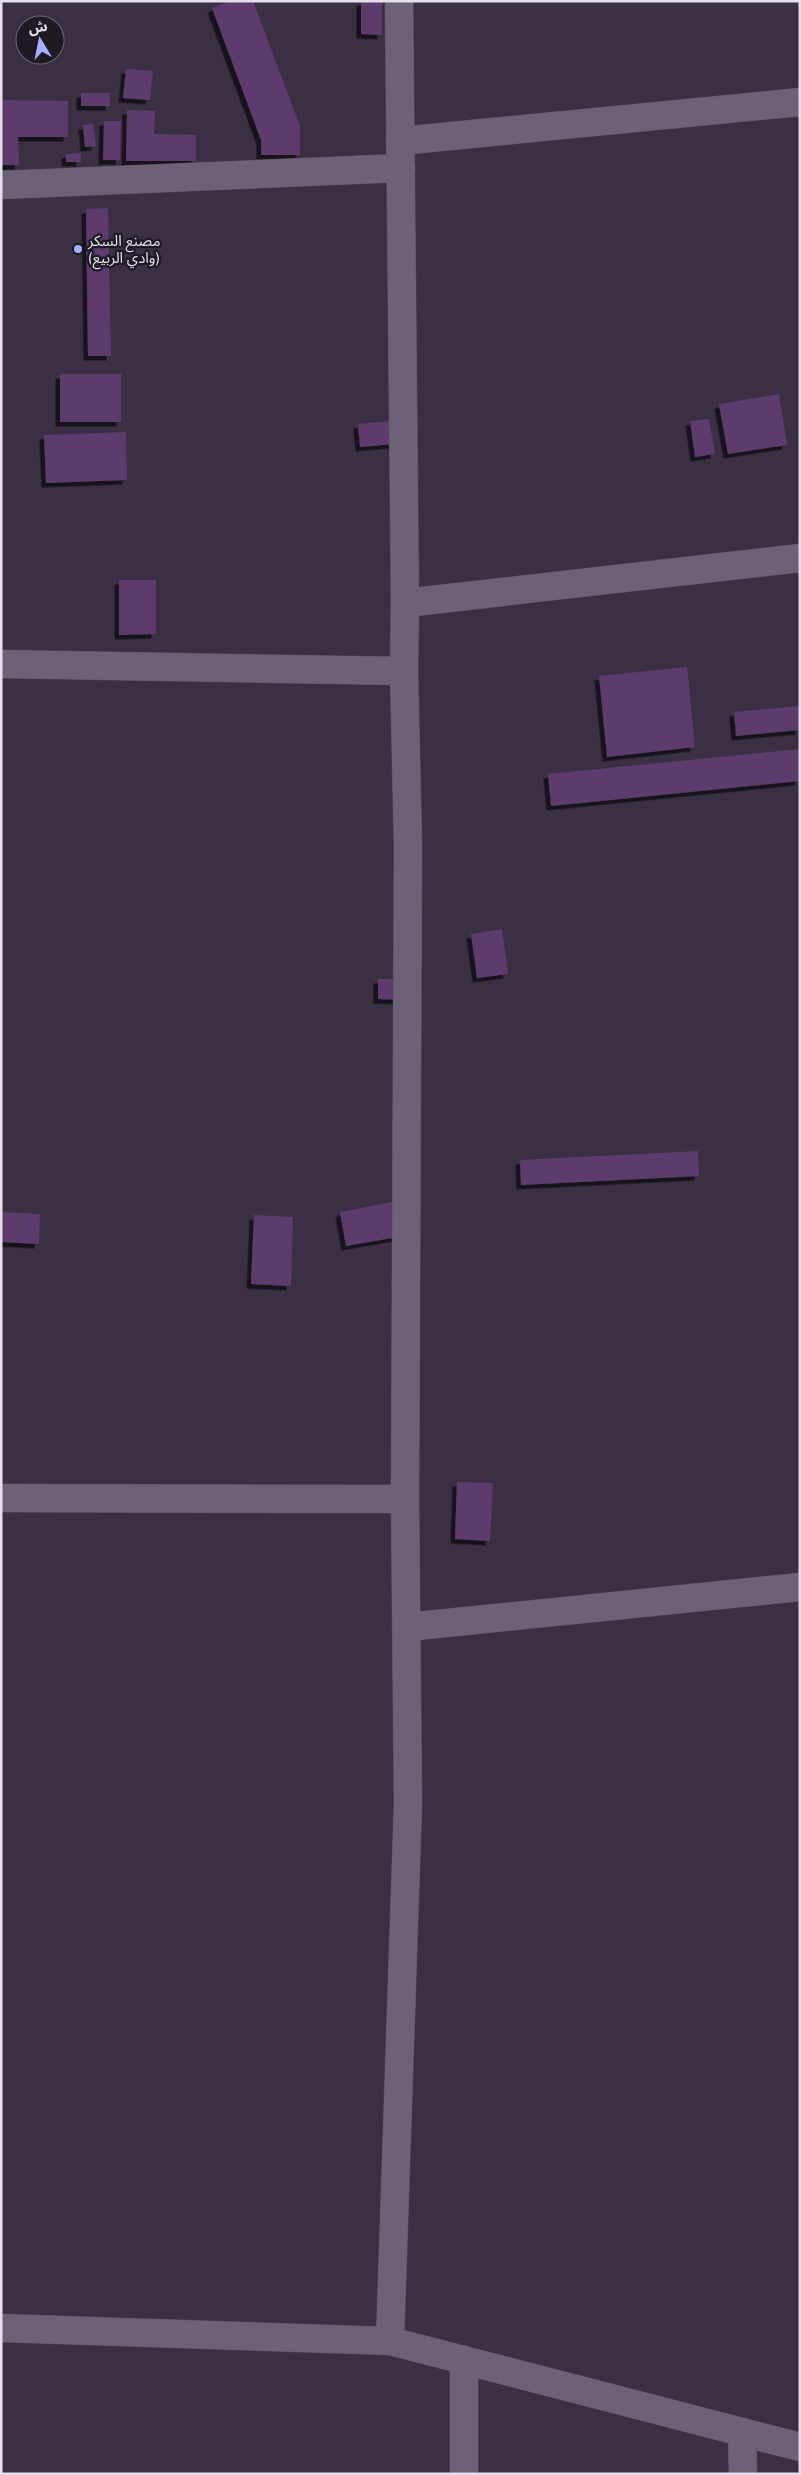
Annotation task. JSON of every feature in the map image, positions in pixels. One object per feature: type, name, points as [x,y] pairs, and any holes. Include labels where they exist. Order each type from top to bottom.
[{"type":"street","points":[[390,2341],[408,1803],[405,1499],[408,845],[404,670],[405,603],[399,1]]},
{"type":"street","points":[[400,141],[800,102]]},
{"type":"street","points":[[1,185],[401,168]]},
{"type":"street","points":[[405,603],[800,558]]},
{"type":"street","points":[[1,664],[404,670]]},
{"type":"street","points":[[1,1498],[405,1499]]},
{"type":"street","points":[[406,1627],[800,1587]]},
{"type":"street","points":[[1,2328],[390,2341],[800,2447]]},
{"type":"street","points":[[464,2360],[464,2474]]},
{"type":"street","points":[[742,2432],[743,2474]]},
{"type":"building","points":[[231,1],[253,1],[300,126],[300,155],[261,155],[261,140],[212,8]]},
{"type":"building","points":[[361,1],[382,1],[382,35],[361,34]]},
{"type":"building","points":[[126,69],[153,71],[150,100],[123,98]]},
{"type":"building","points":[[81,93],[110,93],[110,106],[81,106]]},
{"type":"building","points":[[1,100],[68,101],[68,137],[18,137],[19,165],[1,165]]},
{"type":"building","points":[[127,110],[155,111],[154,134],[196,135],[196,161],[126,161]]},
{"type":"building","points":[[104,121],[121,121],[120,160],[103,160]]},
{"type":"building","points":[[93,124],[96,146],[85,147],[83,125]]},
{"type":"building","points":[[81,153],[81,162],[66,162],[66,154]]},
{"type":"building","points":[[108,208],[111,356],[88,356],[86,209]]},
{"type":"building","points":[[60,374],[121,374],[121,422],[60,422]]},
{"type":"building","points":[[779,394],[787,445],[728,454],[719,404]]},
{"type":"building","points":[[709,419],[715,454],[695,457],[690,421]]},
{"type":"building","points":[[393,421],[394,444],[360,447],[358,424]]},
{"type":"building","points":[[126,432],[127,480],[46,483],[44,435]]},
{"type":"building","points":[[119,580],[156,580],[156,634],[119,635]]},
{"type":"building","points":[[687,667],[695,747],[607,757],[599,676]]},
{"type":"building","points":[[800,706],[800,730],[736,736],[734,712]]},
{"type":"building","points":[[800,749],[800,781],[551,806],[548,774]]},
{"type":"building","points":[[502,929],[508,974],[477,978],[471,934]]},
{"type":"building","points":[[378,979],[401,979],[401,1000],[378,999]]},
{"type":"building","points":[[698,1151],[699,1176],[521,1185],[520,1160]]},
{"type":"building","points":[[392,1202],[398,1237],[346,1246],[340,1212]]},
{"type":"building","points":[[1,1212],[40,1214],[39,1244],[1,1242]]},
{"type":"building","points":[[254,1215],[293,1217],[291,1286],[251,1284]]},
{"type":"building","points":[[457,1482],[493,1483],[490,1541],[455,1539]]},
{"type":"place","name":"مصنع السكر (وادي الربيع)","points":[[78,249]]}]
